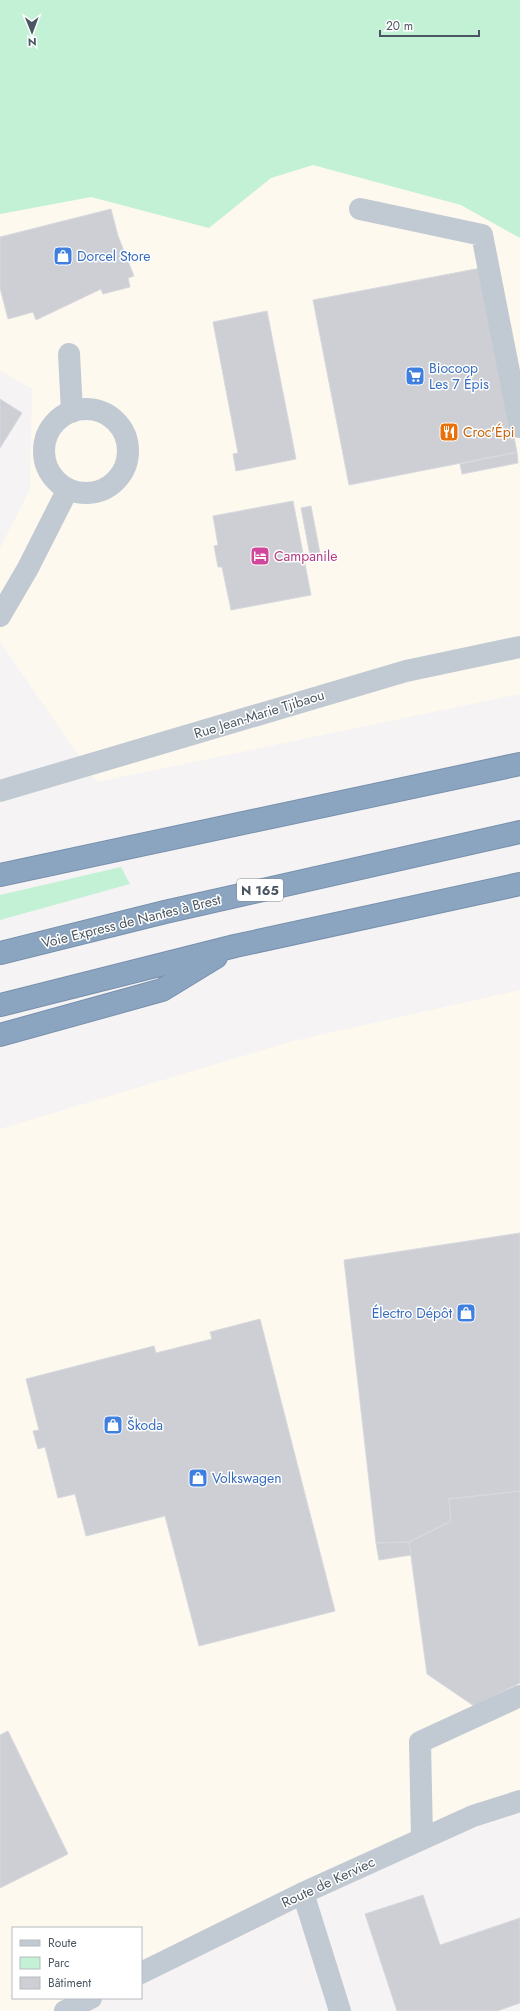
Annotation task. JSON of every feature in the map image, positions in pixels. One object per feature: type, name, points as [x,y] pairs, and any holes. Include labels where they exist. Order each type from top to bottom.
[{"type":"highway","points":[[0,875],[520,764]]},
{"type":"highway","name":"Voie Express de Nantes à Brest","points":[[0,953],[165,912],[520,832]]},
{"type":"highway","points":[[0,1005],[235,946],[520,884]]},
{"type":"highway","points":[[0,1035],[162,990],[235,946]]},
{"type":"street","points":[[360,209],[482,235],[520,427]]},
{"type":"street","points":[[69,354],[72,412]]},
{"type":"street","points":[[86,409],[93,410],[112,418],[121,428],[127,441],[128,454],[125,468],[118,479],[107,488],[94,493],[81,493],[68,489],[56,481],[48,470],[44,456],[44,442],[50,429],[60,418],[72,412],[86,409]]},
{"type":"street","points":[[0,616],[28,568],[68,489]]},
{"type":"street","name":"Rue Jean-Marie Tjibaou","points":[[0,791],[406,671],[520,647]]},
{"type":"street","points":[[422,1839],[420,1742],[520,1696]]},
{"type":"street","name":"Route de Kerviec","points":[[142,1973],[303,1893],[472,1816],[520,1801]]},
{"type":"street","points":[[303,1893],[340,2011]]},
{"type":"street","points":[[65,2011],[89,1999]]},
{"type":"shaded area","points":[[313,165],[461,205],[520,238],[520,694],[97,782],[0,642],[0,548],[30,489],[32,389],[0,370],[0,214],[91,197],[209,228],[271,178]]},
{"type":"shaded area","points":[[520,990],[520,1801],[142,1973],[142,1927],[12,1927],[12,1999],[89,1999],[65,2011],[0,2011],[0,1129],[293,1041]]},
{"type":"green space","points":[[0,0],[520,0],[520,238],[461,205],[313,165],[271,178],[209,228],[91,197],[0,214]]},
{"type":"green space","points":[[121,867],[130,884],[0,920],[0,895]]},
{"type":"building","name":"Dorcel Store","points":[[111,209],[118,236],[134,276],[128,278],[130,287],[103,294],[101,289],[36,320],[33,312],[8,319],[0,288],[0,237]]},
{"type":"building","name":"Biocoop Les 7 Épis","points":[[481,268],[517,452],[349,485],[313,300]]},
{"type":"building","points":[[267,311],[296,459],[236,471],[233,454],[238,453],[213,322]]},
{"type":"building","points":[[0,399],[22,413],[0,448]]},
{"type":"building","points":[[517,452],[518,463],[462,474],[460,464]]},
{"type":"building","name":"Campanile","points":[[293,501],[311,595],[231,610],[222,567],[218,567],[214,546],[218,545],[213,516]]},
{"type":"building","points":[[311,506],[321,558],[311,561],[301,508]]},
{"type":"building","points":[[520,1233],[520,1491],[449,1499],[451,1521],[409,1542],[376,1543],[344,1260]]},
{"type":"building","points":[[260,1319],[335,1611],[199,1646],[165,1516],[86,1536],[75,1494],[58,1498],[45,1447],[38,1449],[33,1431],[39,1430],[26,1379],[154,1346],[156,1353],[212,1339],[210,1332]]},
{"type":"building","points":[[520,1491],[520,1683],[474,1706],[427,1674],[409,1542],[451,1521],[449,1499]]},
{"type":"building","points":[[409,1542],[411,1555],[379,1560],[376,1543]]},
{"type":"building","points":[[8,1731],[68,1854],[0,1888],[0,1735]]},
{"type":"building","points":[[423,1895],[440,1945],[520,1918],[520,2003],[497,2011],[397,2011],[365,1914]]},
{"type":"place","name":"Dorcel Store","points":[[63,256]]},
{"type":"place","name":"Biocoop Les 7 Épis","points":[[415,376]]},
{"type":"place","name":"Croc'Épi","points":[[449,432]]},
{"type":"place","name":"Campanile","points":[[260,556]]},
{"type":"place","name":"Électro Dépôt","points":[[466,1313]]},
{"type":"place","name":"Škoda","points":[[113,1425]]},
{"type":"place","name":"Volkswagen","points":[[198,1478]]}]
